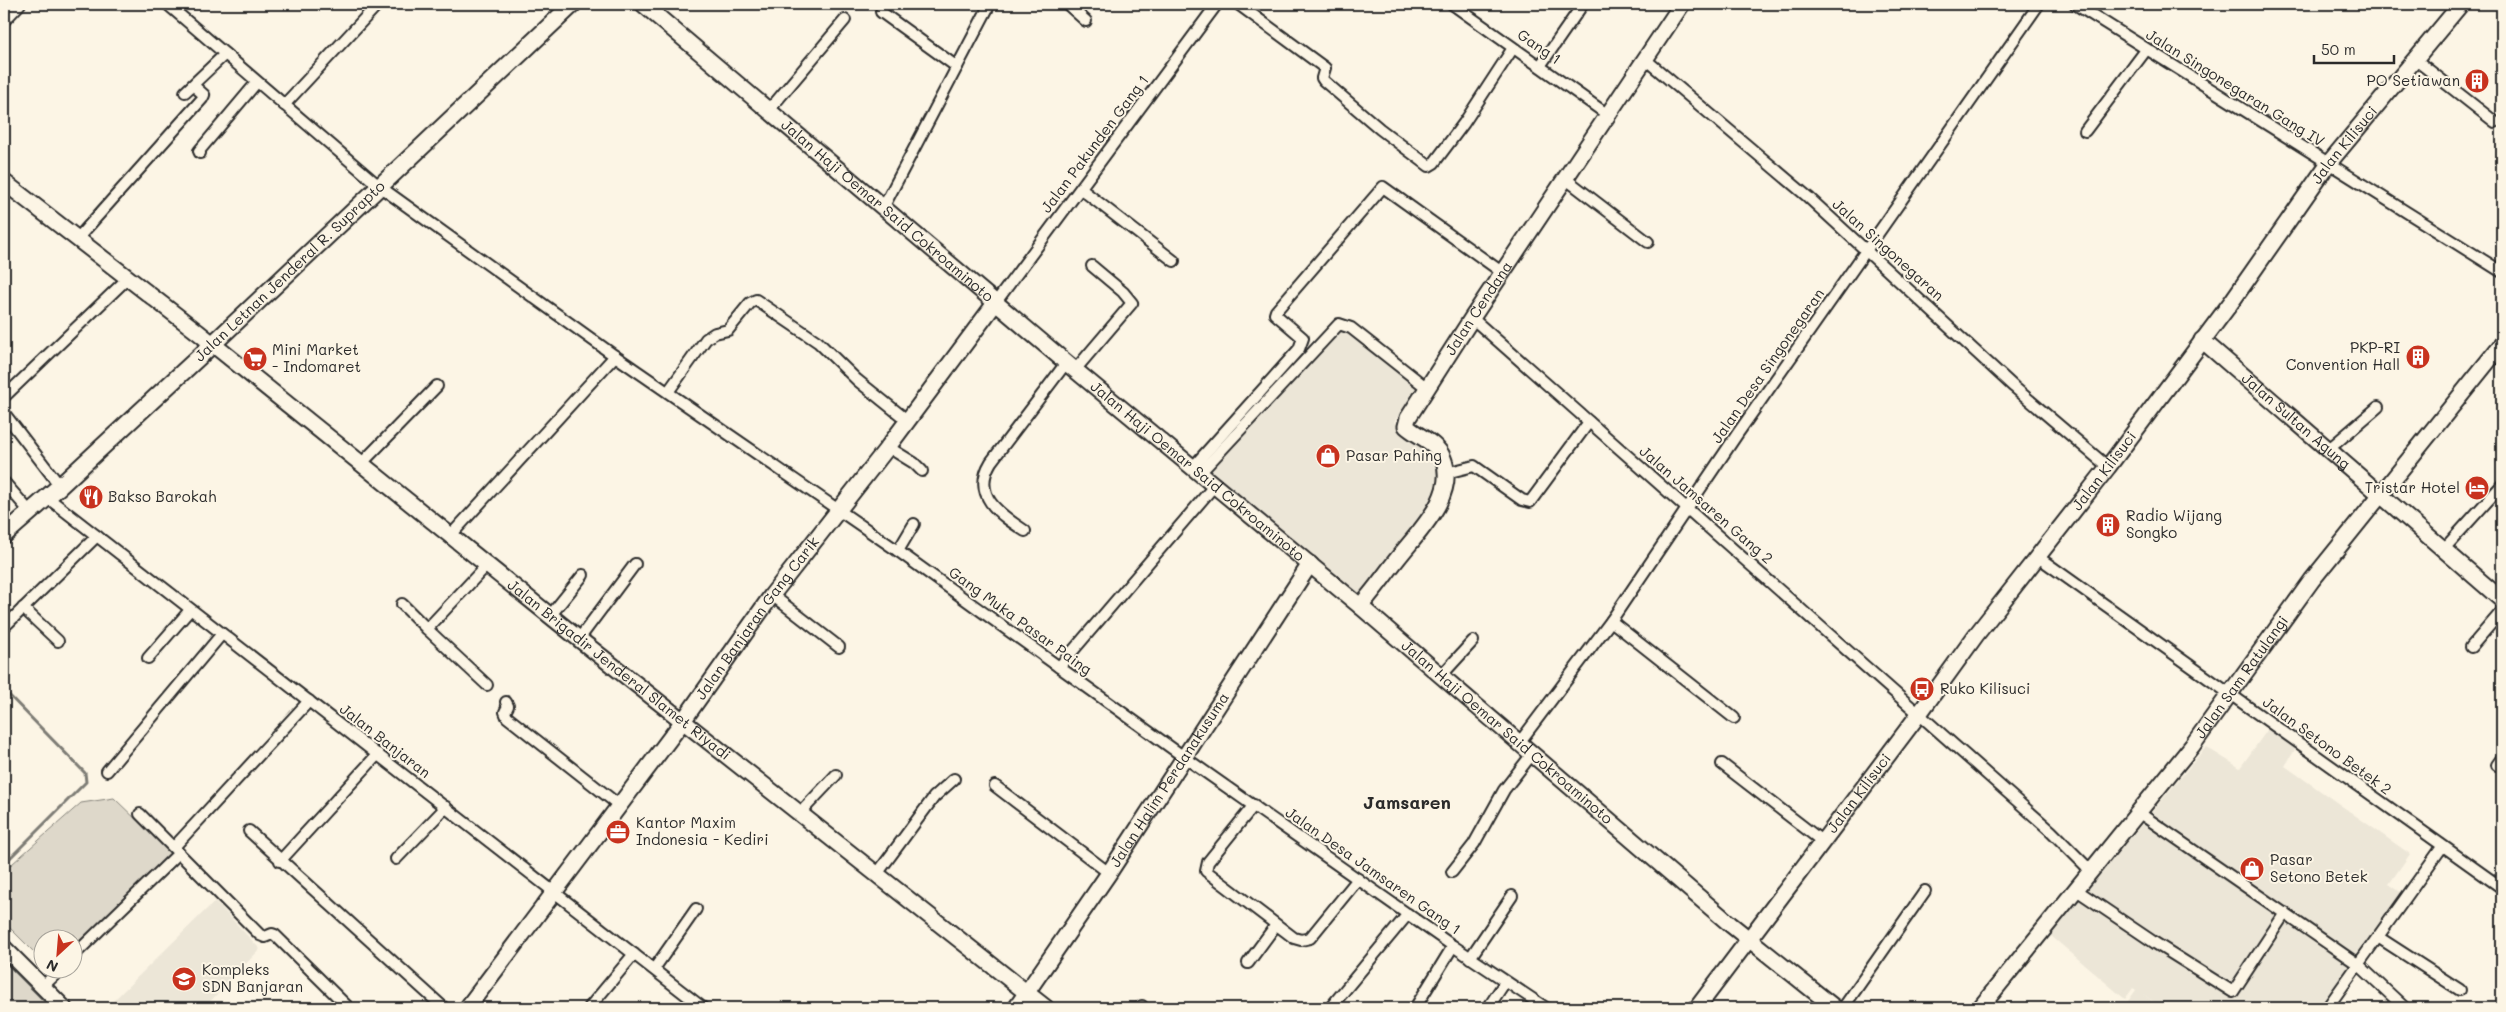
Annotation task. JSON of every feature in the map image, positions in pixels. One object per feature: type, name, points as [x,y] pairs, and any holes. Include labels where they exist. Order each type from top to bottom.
[{"type":"main road","name":"Jalan Letnan Jenderal R. Suprapto","points":[[4,536],[48,498],[573,4]]},
{"type":"street","points":[[4,21],[20,4]]},
{"type":"street","name":"Gang Muka Pasar Paing","points":[[166,4],[379,186],[615,356],[839,509],[1184,757]]},
{"type":"street","points":[[284,105],[378,4]]},
{"type":"street","points":[[884,206],[990,4]]},
{"type":"street","points":[[1067,4],[1086,21]]},
{"type":"street","name":"Jalan Pakunden Gang 1","points":[[996,302],[1217,4]]},
{"type":"street","points":[[1238,4],[1325,68],[1322,78],[1324,81],[1380,129],[1429,166],[1434,163],[1464,123],[1513,48]]},
{"type":"street","name":"Gang 1","points":[[1452,4],[1608,115]]},
{"type":"street","points":[[1540,66],[1583,4]]},
{"type":"street","name":"Jalan Cendana","points":[[1446,473],[1443,458],[1439,451],[1406,426],[1408,418],[1472,318],[1682,4]]},
{"type":"street","name":"Jalan Desa Singonegaran","points":[[1519,743],[1611,622],[1687,508],[2039,4]]},
{"type":"street","name":"Jalan Singonegaran Gang IV","points":[[2075,4],[2502,272]]},
{"type":"street","name":"Jalan Kilisuci","points":[[1697,1008],[1920,714],[1976,635],[2108,466],[2202,340],[2328,164],[2461,4]]},
{"type":"street","name":"Jalan Haji Oemar Said Cokroaminoto","points":[[650,6],[769,110],[1070,366],[1310,564],[1750,940],[1835,1008]]},
{"type":"street","points":[[881,12],[957,66]]},
{"type":"street","points":[[769,110],[845,20]]},
{"type":"street","points":[[2085,130],[2146,50]]},
{"type":"street","points":[[78,240],[202,99],[204,95],[190,89],[225,54]]},
{"type":"street","name":"Jalan Singonegaran","points":[[1645,59],[1868,251],[2005,378],[2108,466]]},
{"type":"street","points":[[2416,60],[2495,122]]},
{"type":"street","points":[[200,153],[199,151],[257,82]]},
{"type":"street","points":[[1566,180],[1648,242]]},
{"type":"street","name":"Jalan Brigadir Jenderal Slamet Riyadi","points":[[4,182],[212,344],[550,616],[1046,1008]]},
{"type":"street","points":[[1196,471],[1300,349],[1303,338],[1280,320],[1275,314],[1276,311],[1383,187],[1503,273]]},
{"type":"street","points":[[1081,189],[1174,261]]},
{"type":"street","points":[[1026,531],[995,508],[986,492],[983,476],[991,462],[1070,366],[1132,303],[1123,292],[1092,266]]},
{"type":"street","points":[[4,397],[128,278]]},
{"type":"street","points":[[668,392],[706,339],[715,333],[728,330],[756,300],[818,342],[857,380],[908,421]]},
{"type":"street","name":"Jalan Banjaran Gang Carik","points":[[467,1008],[683,721],[772,595],[908,421],[996,302]]},
{"type":"street","name":"Jalan Jamsaren Gang 2","points":[[1472,318],[2051,831],[2090,870]]},
{"type":"street","points":[[1196,471],[1339,324],[1352,328],[1427,388]]},
{"type":"street","name":"Jalan Sultan Agung","points":[[2202,340],[2502,600]]},
{"type":"street","name":"Jalan Sam Ratulangi","points":[[1980,1008],[2231,695],[2312,580],[2502,344]]},
{"type":"street","points":[[450,536],[615,356]]},
{"type":"street","points":[[361,464],[436,386]]},
{"type":"street","points":[[2328,449],[2378,406]]},
{"type":"street","points":[[4,413],[60,486]]},
{"type":"street","points":[[1360,606],[1436,508],[1445,486],[1446,473],[1474,466],[1522,500],[1530,502],[1589,422]]},
{"type":"street","points":[[888,447],[906,457],[922,470]]},
{"type":"street","points":[[4,482],[31,512]]},
{"type":"street","points":[[2443,550],[2502,485]]},
{"type":"street","points":[[1059,667],[1214,486]]},
{"type":"street","name":"Jalan Banjaran","points":[[48,498],[221,635],[378,754],[703,1008]]},
{"type":"street","points":[[898,551],[914,524]]},
{"type":"street","points":[[4,627],[97,536]]},
{"type":"street","name":"Jalan Setono Betek 2","points":[[2038,557],[2502,888]]},
{"type":"street","points":[[579,639],[635,564]]},
{"type":"street","name":"Jalan Halim Perdanakusuma","points":[[1016,1008],[1109,873],[1310,564]]},
{"type":"street","points":[[426,629],[487,565]]},
{"type":"street","points":[[550,616],[583,575]]},
{"type":"street","points":[[772,595],[839,647]]},
{"type":"street","points":[[402,604],[426,629],[487,685]]},
{"type":"street","points":[[23,608],[58,641]]},
{"type":"street","points":[[148,658],[190,610]]},
{"type":"street","points":[[2470,648],[2502,611]]},
{"type":"street","points":[[1611,622],[1734,718]]},
{"type":"street","points":[[107,772],[221,635]]},
{"type":"street","points":[[1441,676],[1473,641]]},
{"type":"street","points":[[82,947],[177,850],[309,701]]},
{"type":"street","points":[[506,702],[508,706],[505,712],[507,717],[620,806]]},
{"type":"street","points":[[280,861],[378,754]]},
{"type":"street","points":[[1452,872],[1474,844],[1504,790],[1532,754]]},
{"type":"street","name":"Jalan Desa Jamsaren Gang 1","points":[[1184,757],[1470,958],[1546,1008]]},
{"type":"street","points":[[1722,764],[1822,842]]},
{"type":"street","points":[[800,813],[836,775]]},
{"type":"street","points":[[877,874],[934,797],[954,779]]},
{"type":"street","points":[[995,786],[1109,873]]},
{"type":"street","points":[[1254,806],[1205,868],[1208,874],[1294,938],[1300,940],[1310,938],[1358,879]]},
{"type":"street","points":[[396,859],[446,807]]},
{"type":"street","points":[[2138,812],[2359,966],[2405,1008]]},
{"type":"street","points":[[140,814],[260,935],[265,937],[272,934],[275,935],[349,1008]]},
{"type":"street","points":[[249,831],[444,1008]]},
{"type":"street","points":[[2327,1008],[2359,966],[2442,847]]},
{"type":"street","points":[[2075,889],[2155,944],[2233,992],[2284,913]]},
{"type":"street","points":[[1843,1008],[1924,891]]},
{"type":"street","points":[[1470,958],[1512,896]]},
{"type":"street","points":[[654,969],[696,909]]},
{"type":"street","points":[[1330,1008],[1408,914]]},
{"type":"street","points":[[1248,962],[1276,925]]},
{"type":"street","points":[[2378,937],[2460,990]]},
{"type":"street","points":[[1416,1008],[1454,946]]},
{"type":"street","points":[[4,948],[64,1008]]},
{"type":"street","points":[[588,1008],[634,954]]},
{"type":"street","points":[[42,987],[49,980]]},
{"type":"street","points":[[1488,1008],[1505,982]]},
{"type":"shaded area","name":"Pasar Pahing","points":[[1340,316],[1422,383],[1394,422],[1433,450],[1439,462],[1441,492],[1362,598],[1209,469]]},
{"type":"shaded area","name":"Pasar Setono Betek","points":[[2268,729],[2296,748],[2285,766],[2410,854],[2389,884],[2402,893],[2325,1008],[2162,1008],[2143,994],[2161,1008],[2123,1008],[2136,990],[2133,988],[2125,999],[2050,935],[2206,747],[2240,768]]},
{"type":"shaded area","points":[[114,798],[172,854],[82,942],[82,930],[32,930],[32,950],[4,922],[4,871],[81,803]]},
{"type":"shaded area","name":"Kompleks SDN Banjaran","points":[[215,901],[260,949],[204,1008],[106,1008]]},
{"type":"shaded area","points":[[4,962],[50,1008],[4,1008]]},
{"type":"waterway","points":[[4,690],[85,773],[86,782],[4,864]]},
{"type":"place","name":"PO Setiawan","points":[[2477,81]]},
{"type":"place","name":"PKP-RI Convention Hall","points":[[2418,357]]},
{"type":"place","name":"Mini Market - Indomaret","points":[[255,359]]},
{"type":"place","name":"Pasar Pahing","points":[[1328,456]]},
{"type":"place","name":"Tristar Hotel","points":[[2477,488]]},
{"type":"place","name":"Bakso Barokah","points":[[91,497]]},
{"type":"place","name":"Radio Wijang Songko","points":[[2108,525]]},
{"type":"place","name":"Ruko Kilisuci","points":[[1922,689]]},
{"type":"place","name":"Kantor Maxim Indonesia - Kediri","points":[[618,832]]},
{"type":"place","name":"Pasar Setono Betek","points":[[2252,869]]},
{"type":"place","name":"Kompleks SDN Banjaran","points":[[184,979]]},
{"type":"district","name":"Jamsaren","points":[[1407,803]]}]
